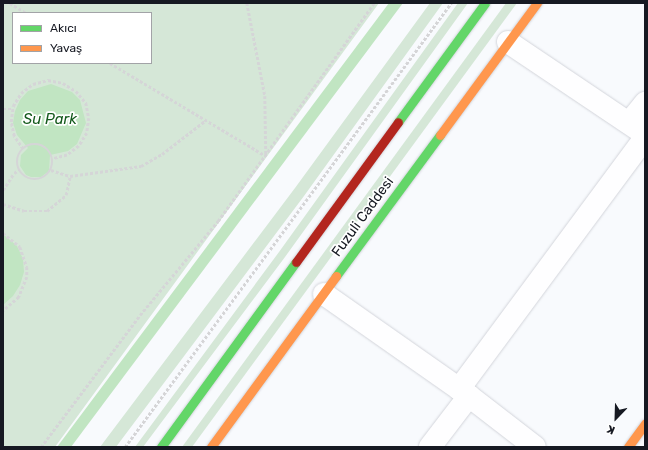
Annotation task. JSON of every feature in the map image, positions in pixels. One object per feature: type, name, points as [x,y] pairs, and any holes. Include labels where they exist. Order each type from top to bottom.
[{"type":"main road","name":"Fuzuli Caddesi","points":[[161,447],[485,3]]},
{"type":"main road","name":"Fuzuli Caddesi","points":[[211,447],[537,3]]},
{"type":"main road","points":[[628,447],[645,424]]},
{"type":"street","points":[[508,42],[637,128],[645,103]]},
{"type":"street","points":[[430,447],[464,392],[645,138]]},
{"type":"street","points":[[324,294],[464,392],[535,447]]},
{"type":"path","points":[[10,3],[24,12]]},
{"type":"path","points":[[247,3],[265,96],[266,156]]},
{"type":"path","points":[[41,447],[140,315],[218,221],[266,156],[374,3]]},
{"type":"path","points":[[125,447],[451,3]]},
{"type":"path","points":[[112,64],[266,156]]},
{"type":"path","points":[[23,148],[14,136],[11,122],[12,109],[21,93],[33,84],[56,82],[63,83],[76,91],[86,103],[89,118],[87,133],[79,146],[67,155],[52,159]]},
{"type":"path","points":[[3,109],[12,109]]},
{"type":"path","points":[[51,170],[70,176],[141,166],[162,154],[206,120]]},
{"type":"path","points":[[35,144],[41,145],[50,153],[52,159],[51,170],[41,179],[28,179],[19,170],[18,159],[23,148],[35,144]]},
{"type":"path","points":[[3,190],[14,173],[19,170]]},
{"type":"path","points":[[3,204],[24,211],[47,211],[66,195],[70,176]]},
{"type":"path","points":[[3,233],[20,247],[27,267],[27,278],[19,297],[3,311]]},
{"type":"shaded area","points":[[3,3],[379,3],[55,447],[3,447]]},
{"type":"shaded area","points":[[430,3],[443,3],[304,196],[116,447],[100,447],[295,188]]},
{"type":"shaded area","points":[[458,3],[468,3],[285,257],[143,447],[135,447],[279,252]]},
{"type":"shaded area","points":[[506,3],[517,3],[192,447],[182,447]]},
{"type":"water","points":[[389,3],[403,3],[71,447],[57,447]]},
{"type":"water","name":"Su Park","points":[[51,84],[72,92],[80,100],[86,123],[77,144],[68,151],[50,155],[49,171],[41,177],[31,177],[26,175],[20,166],[21,155],[28,148],[17,135],[13,123],[15,111],[20,100],[28,91]]},
{"type":"water","points":[[3,234],[17,246],[23,259],[24,272],[20,285],[13,296],[3,305]]},
{"type":"traffic: fast","points":[[398,122],[485,3]]},
{"type":"traffic: fast","points":[[336,276],[440,135]]},
{"type":"traffic: fast","points":[[161,447],[296,262]]},
{"type":"traffic: slow","points":[[440,135],[537,3]]},
{"type":"traffic: slow","points":[[211,447],[336,276]]},
{"type":"traffic: slow","points":[[628,447],[645,424]]},
{"type":"traffic: jam","points":[[296,262],[398,122]]}]
